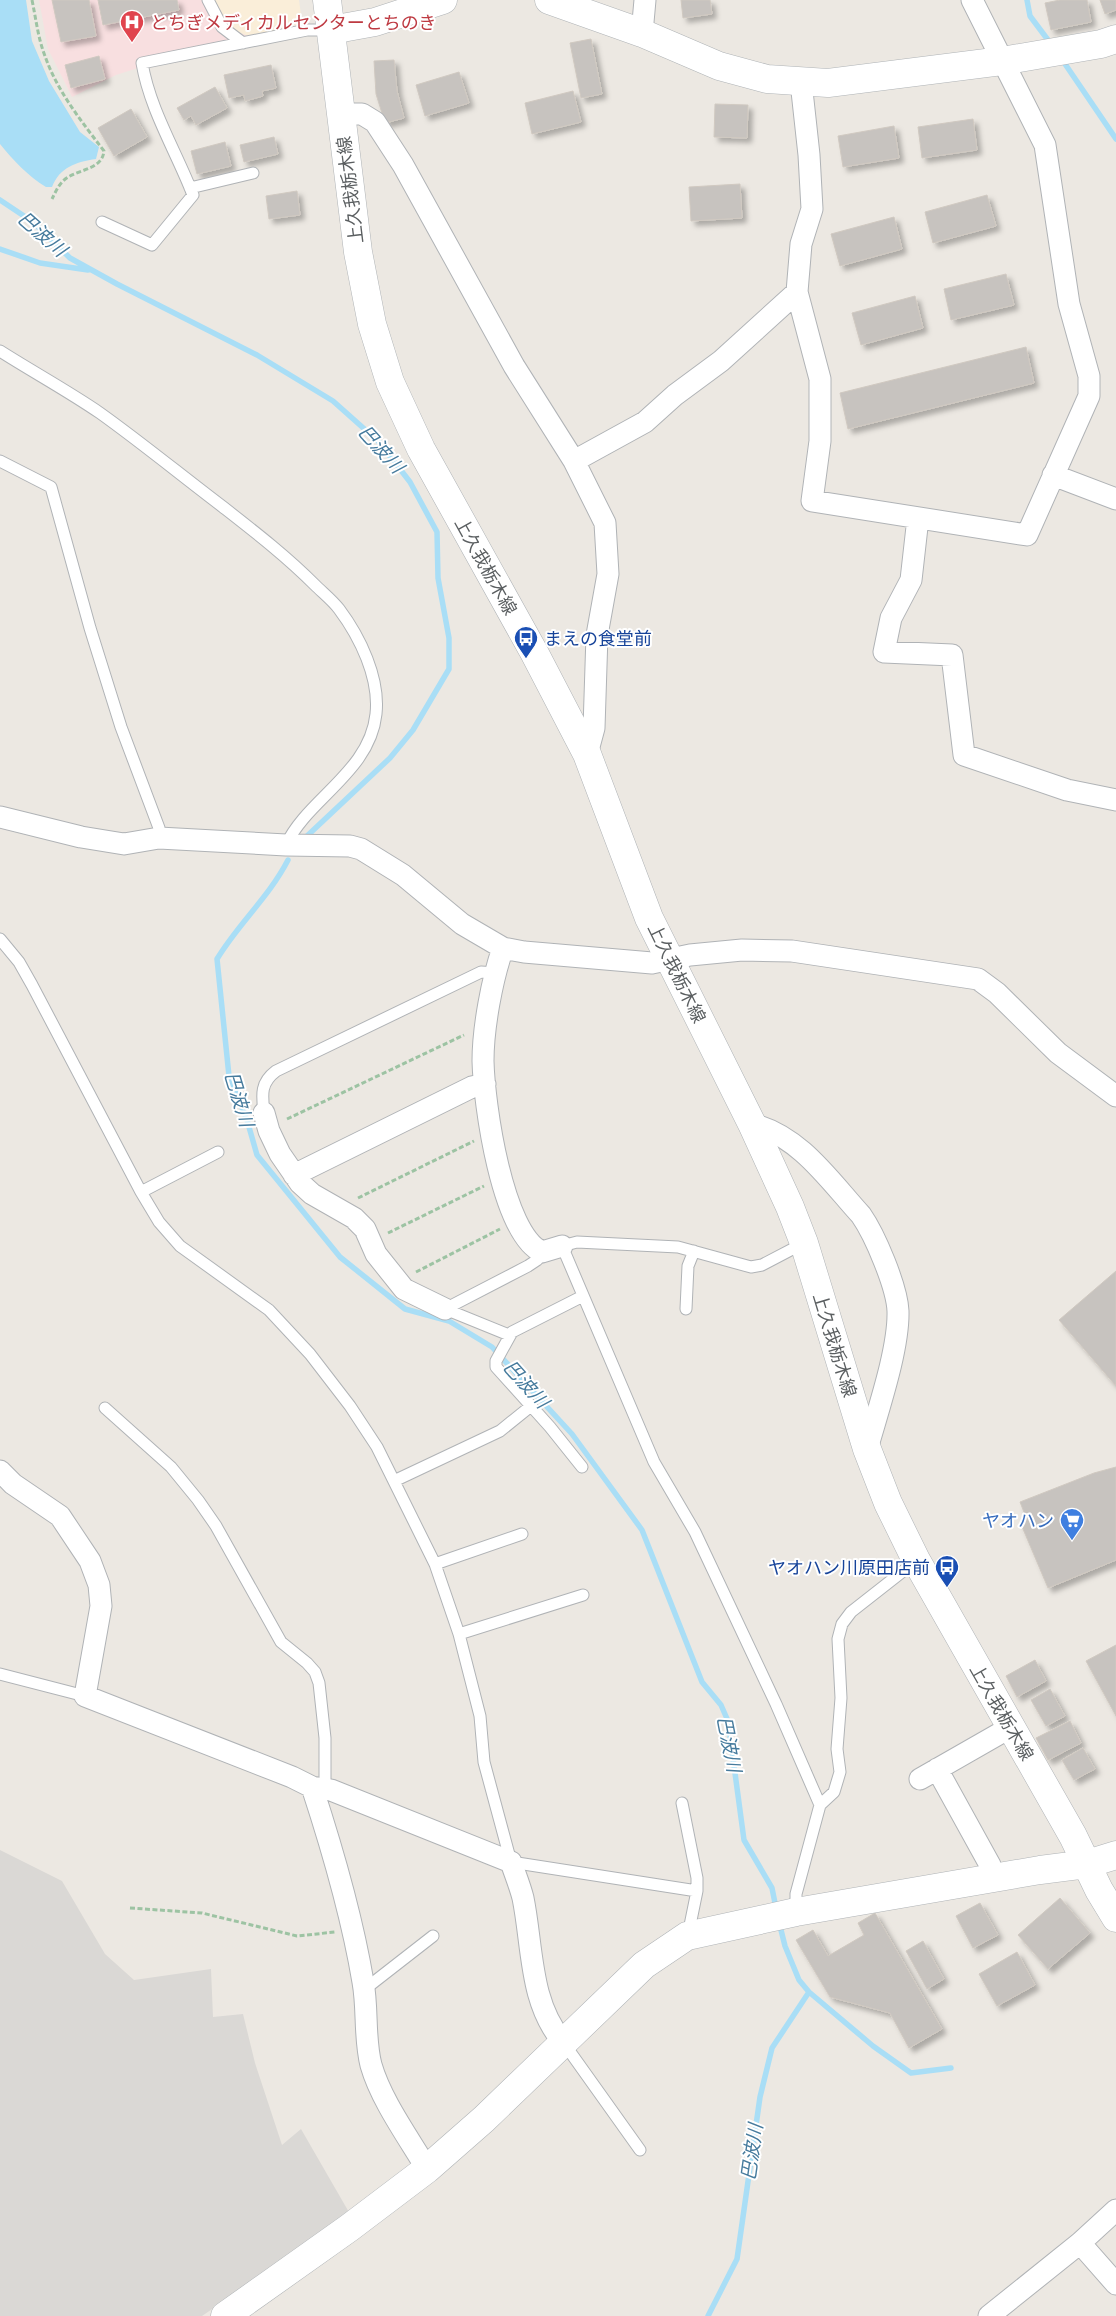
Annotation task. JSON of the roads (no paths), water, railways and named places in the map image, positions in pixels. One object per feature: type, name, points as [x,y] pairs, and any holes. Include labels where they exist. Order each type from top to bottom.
[{"type":"main road","name":"上久我栃木線","points":[[327,0],[354,226],[364,288],[372,324],[390,382],[421,450],[535,654],[586,754],[634,882],[670,960],[752,1124],[790,1207],[804,1242],[867,1449],[888,1503],[916,1560],[1116,1918]]},
{"type":"main road","points":[[331,30],[376,22],[443,0]]},
{"type":"main road","points":[[550,0],[642,34],[719,66],[768,79],[801,82],[828,83],[1002,61],[1101,44],[1116,39]]},
{"type":"main road","points":[[225,2316],[349,2228],[427,2169],[484,2119],[644,1965],[687,1936],[793,1912],[1087,1864],[1116,1855]]},
{"type":"street","points":[[642,34],[645,0]]},
{"type":"street","points":[[801,82],[809,155],[812,209],[801,244],[797,292],[820,379],[820,440],[812,501],[1028,535],[1088,396],[1089,376],[1069,304],[1045,145],[972,0]]},
{"type":"street","points":[[341,114],[362,114],[375,122],[403,165],[514,366],[574,461],[605,523],[608,574],[598,635],[594,728],[586,754]]},
{"type":"street","points":[[574,461],[645,422],[675,395],[721,361],[797,292]]},
{"type":"street","points":[[1054,475],[1116,499]]},
{"type":"street","points":[[918,518],[911,580],[891,618],[884,652],[952,655],[964,755],[1067,790],[1116,800]]},
{"type":"street","points":[[0,817],[82,837],[124,844],[159,838],[286,845],[350,846],[361,849],[403,875],[462,924],[503,948],[524,952],[652,963],[742,950],[792,951],[978,980],[997,993],[1058,1053],[1116,1096]]},
{"type":"street","points":[[503,948],[496,973],[483,1059],[492,1134],[502,1180],[515,1222],[523,1236],[533,1248],[542,1252],[562,1246]]},
{"type":"street","points":[[294,1174],[472,1087],[485,1084]]},
{"type":"street","points":[[266,1121],[280,1154],[294,1174],[312,1194],[354,1218],[365,1229],[376,1254],[404,1289],[445,1309]]},
{"type":"street","points":[[752,1124],[770,1128],[800,1148],[861,1215],[868,1226],[884,1263],[898,1310],[896,1338],[867,1449]]},
{"type":"street","points":[[0,1471],[13,1484],[60,1516],[90,1561],[99,1585],[101,1606],[85,1696],[510,1862],[523,1898],[535,1982],[546,2014],[556,2034],[563,2042]]},
{"type":"street","points":[[993,1878],[990,1865],[928,1774],[1011,1727]]},
{"type":"street","points":[[319,1788],[330,1841],[353,1931],[364,1989],[367,2041],[371,2065],[380,2089],[427,2169]]},
{"type":"street","points":[[990,2316],[1080,2244],[1116,2210]]},
{"type":"street","points":[[1080,2244],[1116,2284]]},
{"type":"lane","points":[[208,0],[222,27],[243,43]]},
{"type":"lane","points":[[102,222],[152,245],[193,195],[155,108],[145,80],[142,63],[307,30],[331,30]]},
{"type":"lane","points":[[190,188],[253,173]]},
{"type":"lane","points":[[0,352],[99,413],[267,541],[338,608],[354,632],[370,668],[376,693],[376,715],[370,738],[354,765],[335,788],[292,831],[286,845]]},
{"type":"lane","points":[[0,461],[50,487],[90,628],[121,727],[159,828],[159,838]]},
{"type":"lane","points":[[0,939],[19,962],[32,985],[141,1192],[159,1222],[180,1246],[269,1310],[310,1354],[350,1406],[372,1439],[435,1564],[459,1634],[480,1716],[484,1762],[510,1862],[697,1891]]},
{"type":"lane","points":[[266,1121],[262,1089],[268,1077],[276,1071],[481,972],[496,973]]},
{"type":"lane","points":[[141,1192],[218,1152]]},
{"type":"lane","points":[[804,1242],[762,1265],[751,1267],[678,1247],[577,1242],[562,1246],[654,1462],[695,1532],[776,1704],[820,1806]]},
{"type":"lane","points":[[445,1309],[528,1266],[538,1260],[542,1252]]},
{"type":"lane","points":[[686,1309],[688,1266],[694,1252]]},
{"type":"lane","points":[[582,1466],[496,1367],[496,1361],[507,1339],[583,1296]]},
{"type":"lane","points":[[445,1309],[507,1339]]},
{"type":"lane","points":[[394,1482],[500,1430],[531,1406]]},
{"type":"lane","points":[[105,1408],[171,1467],[198,1500],[220,1533],[281,1642],[316,1672],[325,1738],[319,1788]]},
{"type":"lane","points":[[435,1564],[522,1534]]},
{"type":"lane","points":[[793,1912],[796,1894],[820,1806],[834,1792],[840,1772],[837,1749],[841,1698],[838,1638],[842,1624],[851,1612],[916,1560]]},
{"type":"lane","points":[[459,1634],[583,1595]]},
{"type":"lane","points":[[0,1674],[85,1696]]},
{"type":"lane","points":[[682,1803],[697,1878],[697,1891],[687,1936]]},
{"type":"lane","points":[[364,1989],[433,1936]]},
{"type":"lane","points":[[563,2042],[640,2150]]},
{"type":"water","points":[[0,0],[26,0],[32,41],[49,81],[80,132],[99,147],[96,159],[75,164],[64,170],[55,180],[52,187],[46,187],[33,178],[0,144]]},
{"type":"waterway","points":[[1027,0],[1030,16],[1051,44]]},
{"type":"waterway","points":[[1061,58],[1116,139]]},
{"type":"waterway","name":"巴波川","points":[[0,200],[33,222],[70,258],[257,355],[333,401],[379,442],[410,482],[437,532],[438,578],[449,638],[449,669],[413,730],[390,758],[307,836]]},
{"type":"waterway","points":[[0,249],[40,263],[88,270]]},
{"type":"waterway","name":"巴波川","points":[[288,860],[272,886],[217,959],[229,1076],[247,1120],[257,1155],[340,1257],[405,1309],[449,1321],[492,1347],[572,1434],[642,1530],[702,1682],[721,1705],[728,1721],[744,1840],[772,1888],[776,1908]]},
{"type":"waterway","name":"巴波川","points":[[779,1922],[785,1946],[799,1980],[809,1992],[873,2046],[911,2073],[951,2068]]},
{"type":"waterway","name":"巴波川","points":[[708,2316],[737,2259],[760,2097],[772,2048],[809,1992]]},
{"type":"place","name":"とちぎメディカルセンターとちのき","points":[[132,43]]},
{"type":"place","name":"まえの食堂前","points":[[526,659]]},
{"type":"place","name":"ヤオハン","points":[[1072,1541]]},
{"type":"place","name":"ヤオハン川原田店前","points":[[947,1588]]}]
